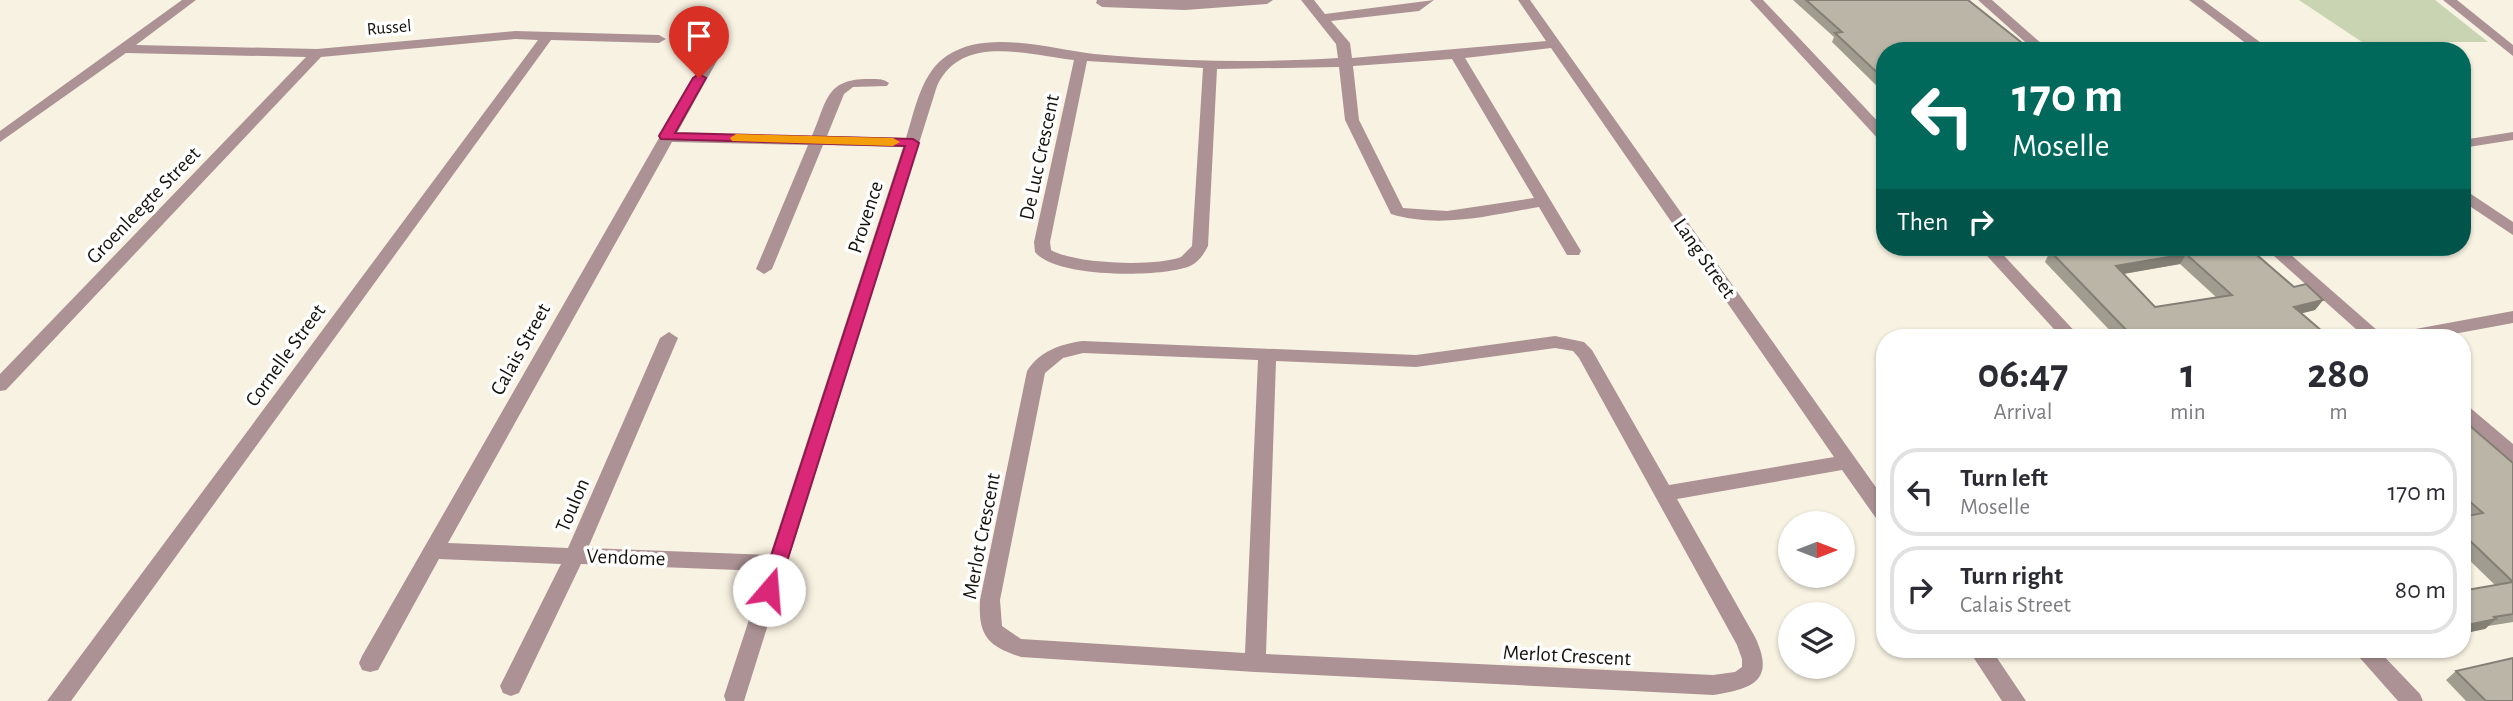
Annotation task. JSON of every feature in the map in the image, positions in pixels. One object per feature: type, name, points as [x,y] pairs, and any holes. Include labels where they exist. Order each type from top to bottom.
[{"type":"street","points":[[0,138],[190,0]]},
{"type":"street","points":[[1102,3],[1266,0]]},
{"type":"street","points":[[1307,0],[1343,43],[1352,120],[1390,204],[1396,211],[1406,216],[1426,217],[1544,201]]},
{"type":"street","points":[[1321,18],[1419,7],[1428,0]]},
{"type":"street","name":"Lang Street","points":[[1524,0],[1876,503]]},
{"type":"street","points":[[1756,0],[1876,128]]},
{"type":"street","points":[[1984,0],[2033,42]]},
{"type":"street","points":[[2195,0],[2253,42]]},
{"type":"street","points":[[2449,0],[2513,52]]},
{"type":"street","name":"Russel","points":[[122,49],[317,53],[487,37],[548,35],[659,39]]},
{"type":"street","name":"Cornelle Street","points":[[58,701],[548,35]]},
{"type":"street","name":"Provence","points":[[735,696],[934,76],[940,66],[958,54],[996,48],[1081,57],[1210,64],[1346,62],[1457,55],[1555,44]]},
{"type":"street","name":"Groenleegte Street","points":[[0,385],[317,53]]},
{"type":"street","points":[[1457,55],[1573,251]]},
{"type":"street","name":"De Luc Crescent","points":[[1081,57],[1042,242],[1043,252],[1049,258],[1074,264],[1174,265],[1187,262],[1196,255],[1200,246],[1210,64]]},
{"type":"street","name":"Calais Street","points":[[370,663],[711,59]]},
{"type":"street","points":[[764,269],[842,88],[850,83],[882,83]]},
{"type":"street","points":[[666,136],[913,143]]},
{"type":"street","points":[[2471,143],[2513,136]]},
{"type":"street","points":[[2471,200],[2513,230]]},
{"type":"street","points":[[1995,256],[2064,329]]},
{"type":"street","points":[[2282,256],[2367,329]]},
{"type":"street","points":[[2448,329],[2513,317]]},
{"type":"street","name":"Toulon","points":[[511,686],[575,555],[669,338]]},
{"type":"street","name":"Merlot Crescent","points":[[1555,342],[1578,346],[1586,354],[1661,494],[1747,643],[1753,659],[1752,671],[1741,681],[1713,685],[1255,663],[1021,648],[1004,643],[994,633],[989,618],[990,600],[1036,371],[1044,360],[1068,348],[1083,347],[1267,354],[1416,361],[1555,342]]},
{"type":"street","points":[[1255,663],[1267,354]]},
{"type":"street","points":[[2471,419],[2513,455]]},
{"type":"street","points":[[1661,494],[1847,462]]},
{"type":"street","name":"Vendome","points":[[433,551],[778,563]]},
{"type":"street","points":[[1985,658],[2015,701]]},
{"type":"street","points":[[2371,658],[2412,701]]},
{"type":"green space","points":[[2299,0],[2435,0],[2488,42],[2362,42]]},
{"type":"building","points":[[1806,0],[1968,0],[2021,42],[1876,42],[1876,72],[1835,33],[1842,32]]},
{"type":"building","points":[[2055,256],[2174,256],[2116,266],[2155,307],[2232,295],[2188,256],[2258,256],[2294,287],[2306,284],[2323,300],[2294,307],[2320,329],[2125,329]]},
{"type":"building","points":[[2471,427],[2513,463],[2513,582],[2471,542],[2471,515],[2483,513],[2471,503]]},
{"type":"building","points":[[2513,582],[2513,614],[2471,624],[2471,589]]},
{"type":"building","points":[[2513,658],[2513,701],[2486,701],[2456,671]]},
{"type":"slow traffic","points":[[736,138],[893,142]]},
{"type":"route","points":[[699,78],[666,136],[913,143],[769,590]]}]
